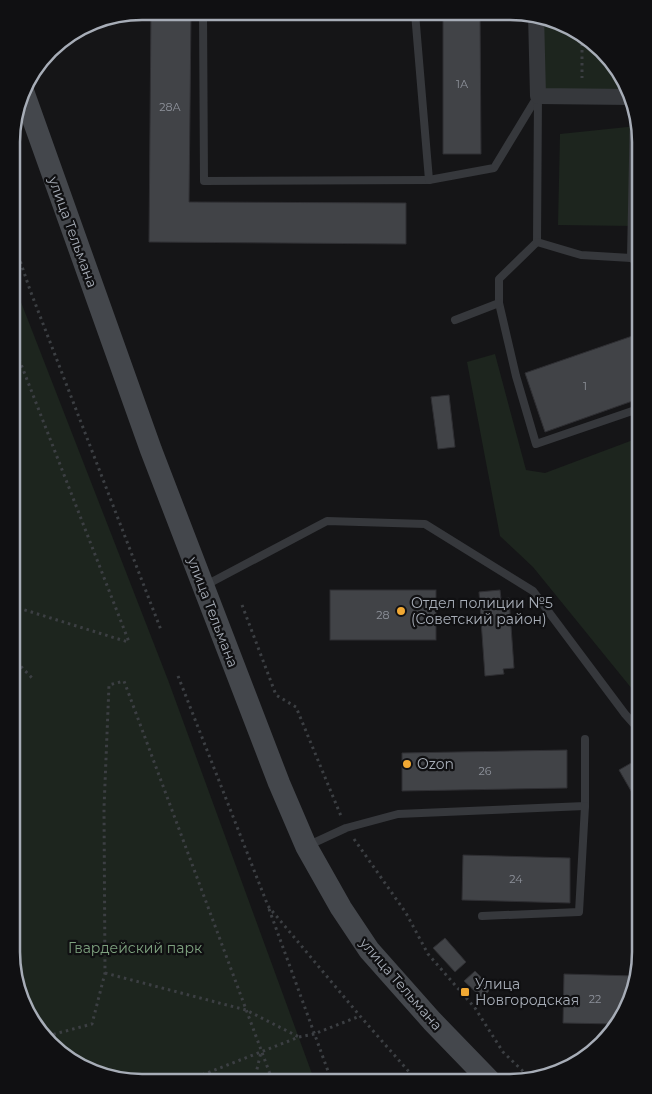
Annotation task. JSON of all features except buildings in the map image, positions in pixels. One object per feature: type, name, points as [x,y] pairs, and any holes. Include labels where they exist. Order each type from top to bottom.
[{"type":"main road","name":"улица Тельмана","points":[[27,101],[148,441],[279,783],[306,846],[341,908],[369,950],[432,1021],[483,1074]]},
{"type":"street","points":[[536,23],[538,96],[623,97]]},
{"type":"lane","points":[[203,20],[204,180],[429,180],[494,168],[538,96]]},
{"type":"lane","points":[[417,20],[429,180]]},
{"type":"lane","points":[[538,96],[536,242],[499,279],[498,303],[516,376],[536,444],[632,411]]},
{"type":"lane","points":[[536,242],[581,255],[631,258],[632,209]]},
{"type":"lane","points":[[455,320],[498,303]]},
{"type":"lane","points":[[203,586],[327,521],[425,524],[533,591],[632,723]]},
{"type":"lane","points":[[482,916],[580,912],[585,806],[585,739]]},
{"type":"lane","points":[[306,846],[346,828],[398,814],[585,806]]},
{"type":"path","points":[[582,44],[583,96]]},
{"type":"path","points":[[20,261],[161,630]]},
{"type":"path","points":[[20,362],[129,642],[20,608]]},
{"type":"path","points":[[242,605],[276,695],[296,707],[346,828],[406,913],[428,954],[475,1008],[503,1052],[526,1073]]},
{"type":"path","points":[[20,665],[32,678]]},
{"type":"path","points":[[178,676],[268,906],[329,1074]]},
{"type":"path","points":[[53,1035],[92,1024],[105,973],[104,808],[109,686],[124,682],[270,1074]]},
{"type":"path","points":[[268,906],[411,1074]]},
{"type":"path","points":[[105,973],[246,1010],[299,1037]]},
{"type":"path","points":[[204,1074],[261,1051],[299,1037],[314,1034],[360,1016]]},
{"type":"path","points":[[256,1074],[261,1051]]},
{"type":"green space","points":[[536,23],[556,29],[584,45],[607,68],[621,92],[538,96]]},
{"type":"green space","points":[[631,127],[632,226],[558,225],[560,134]]},
{"type":"green space","name":"Гвардейский парк","points":[[20,300],[168,680],[312,1074],[142,1074],[111,1070],[81,1058],[68,1049],[45,1026],[29,998],[22,975],[20,960]]},
{"type":"green space","points":[[495,354],[526,470],[545,473],[632,440],[632,689],[533,567],[500,536],[467,362]]},
{"type":"place","name":"Отдел полиции №5 (Советский район)","points":[[401,611]]},
{"type":"place","name":"Ozon","points":[[407,764]]},
{"type":"place","name":"Улица Новгородская","points":[[465,992]]}]
